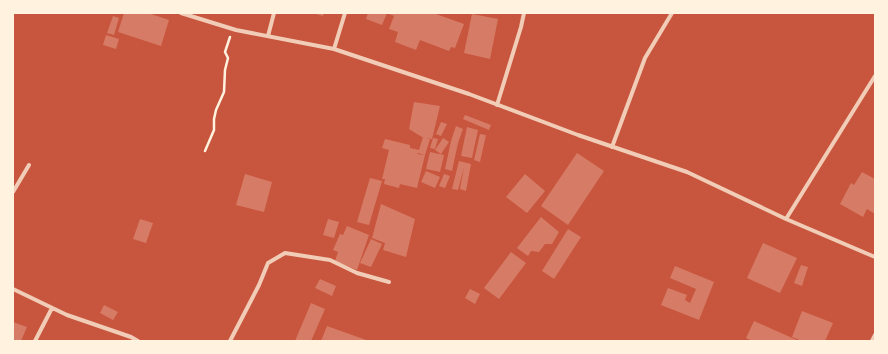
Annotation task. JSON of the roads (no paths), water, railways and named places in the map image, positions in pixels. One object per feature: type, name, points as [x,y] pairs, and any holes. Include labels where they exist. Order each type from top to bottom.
[{"type":"street","points":[[181,13],[236,30],[334,49],[469,94],[578,135],[687,172],[786,219],[875,257]]},
{"type":"street","points":[[268,36],[274,13]]},
{"type":"street","points":[[334,49],[345,13]]},
{"type":"street","points":[[497,105],[524,13]]},
{"type":"street","points":[[612,147],[646,58],[672,13]]},
{"type":"street","points":[[786,219],[875,76]]},
{"type":"street","points":[[13,192],[29,165]]},
{"type":"street","points":[[230,341],[259,285],[268,263],[285,253],[330,260],[358,273],[389,282]]},
{"type":"street","points":[[13,289],[67,315],[131,337],[138,341]]},
{"type":"street","points":[[35,341],[52,308]]},
{"type":"street","points":[[872,341],[875,335]]}]
